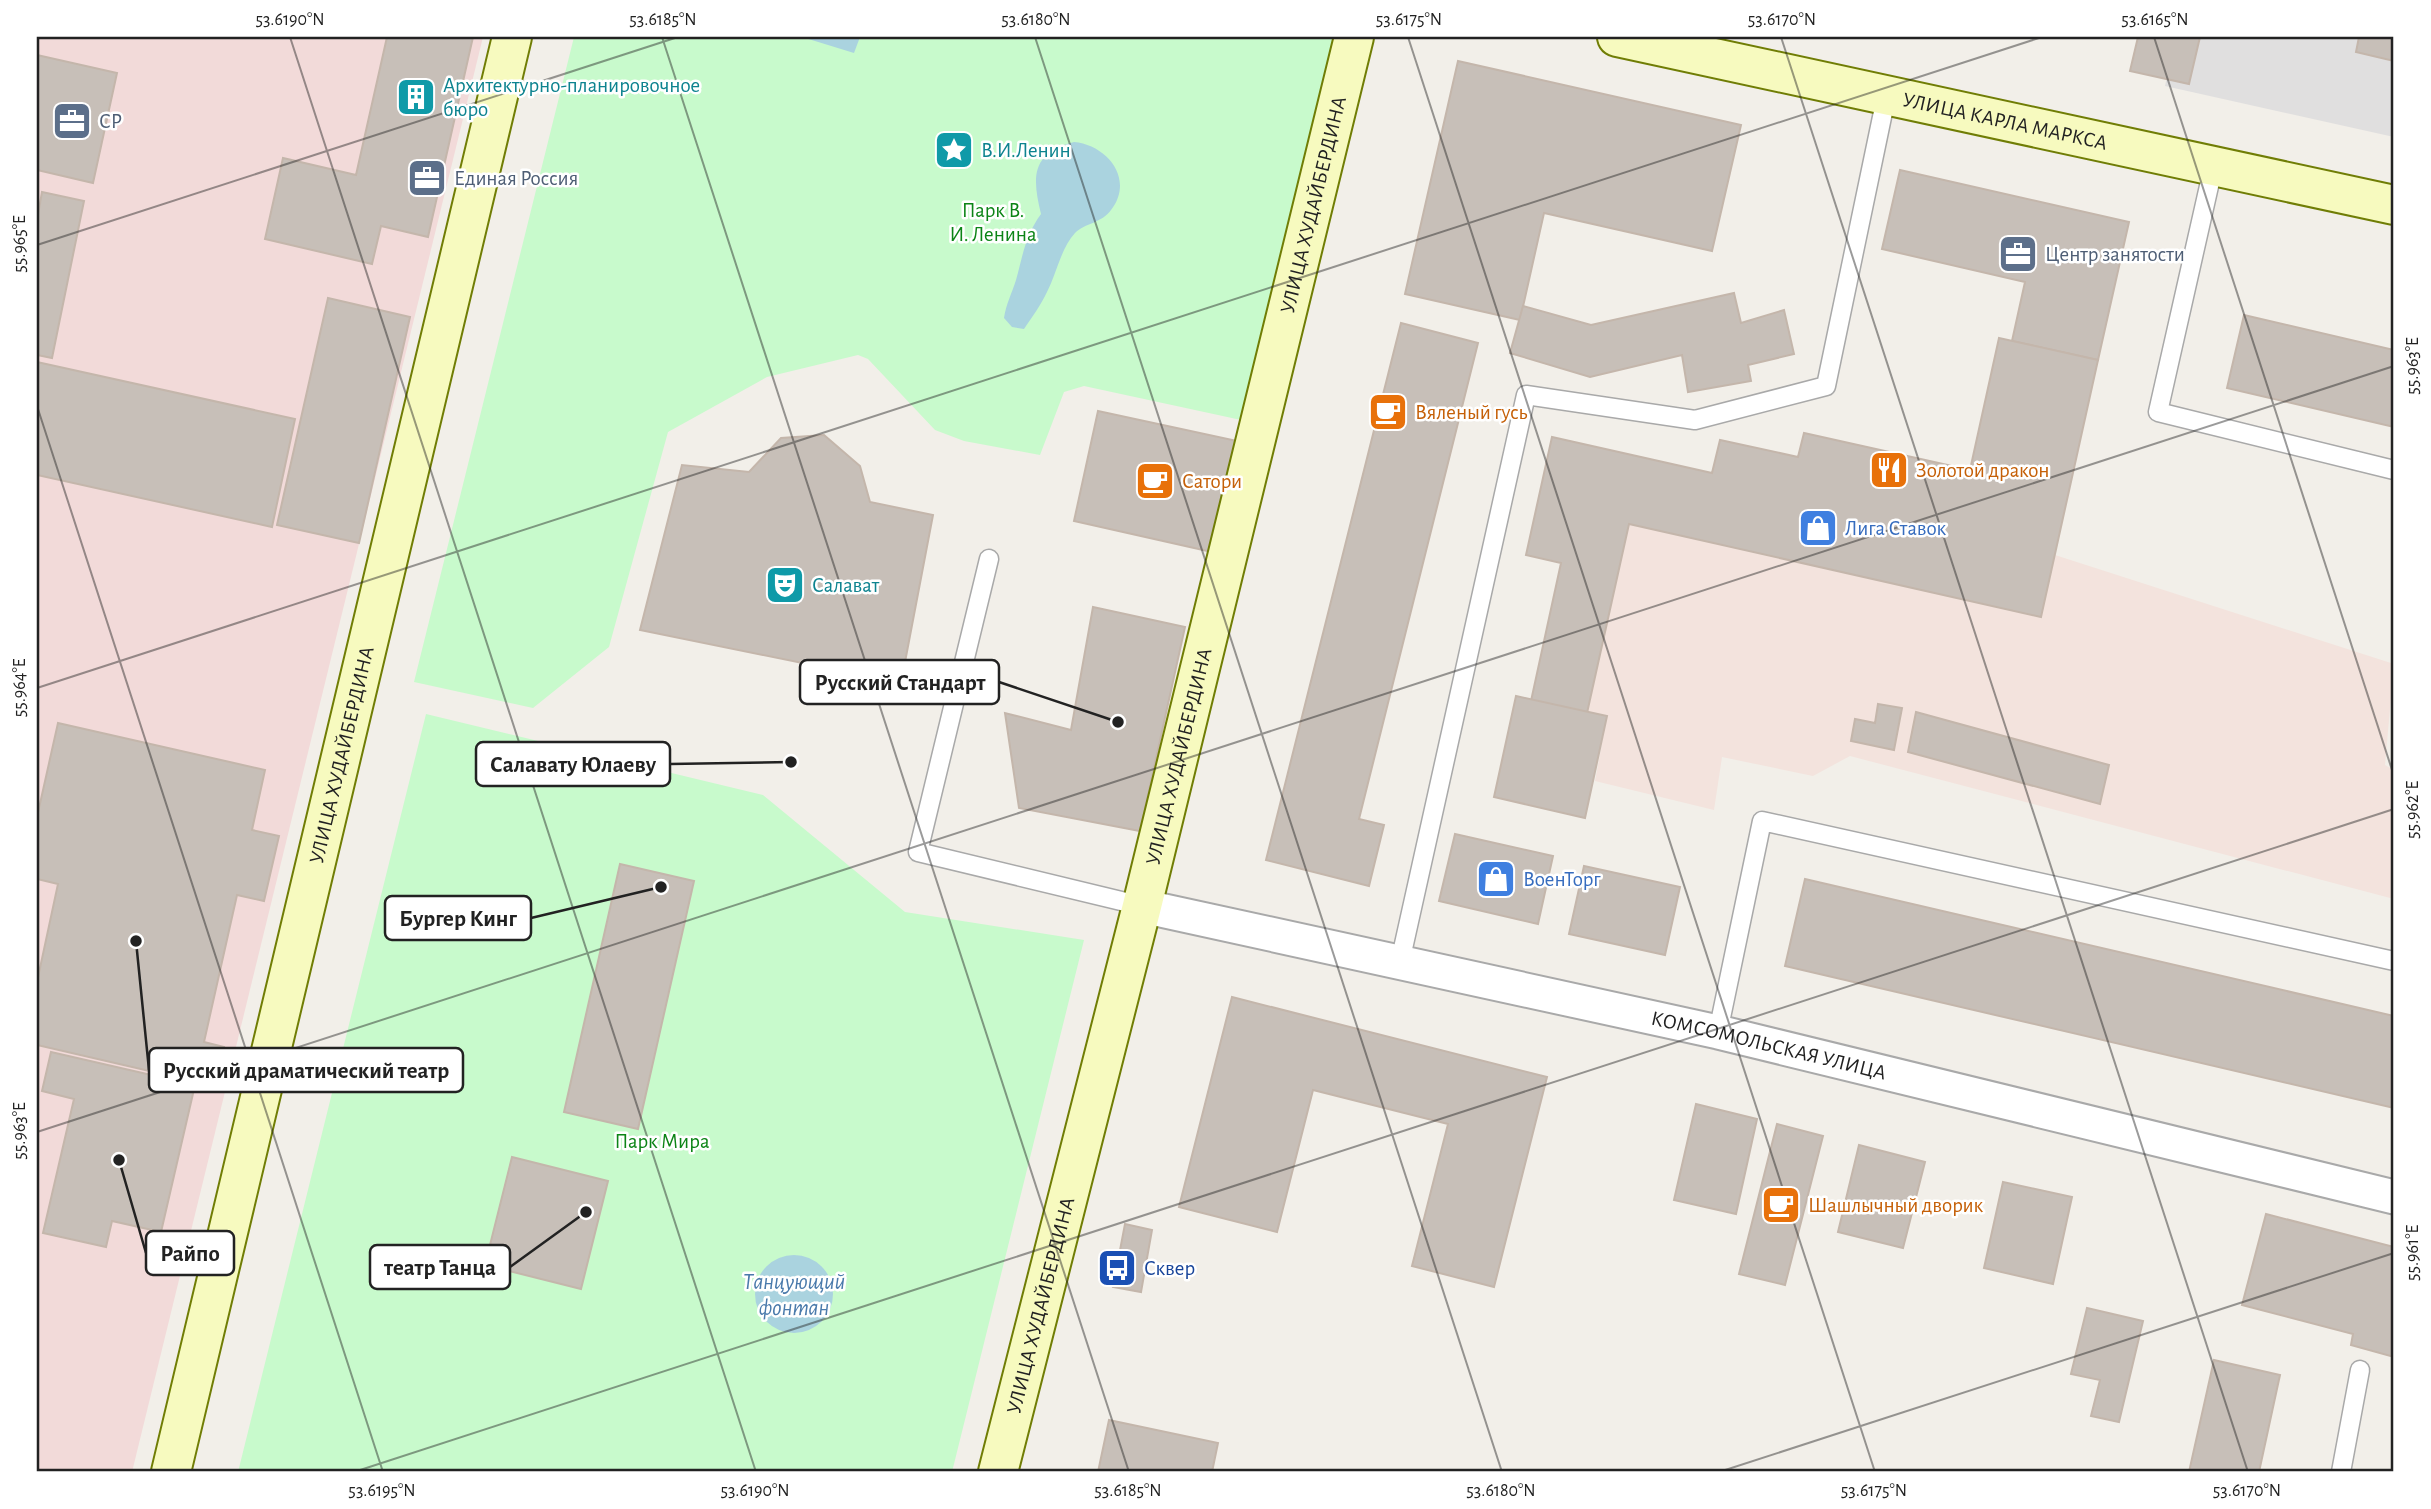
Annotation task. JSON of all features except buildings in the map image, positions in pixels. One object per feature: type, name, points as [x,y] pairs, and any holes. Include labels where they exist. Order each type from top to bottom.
[{"type":"street","name":"УЛИЦА ХУДАЙБЕРДИНА","points":[[171,1472],[512,37]]},
{"type":"street","name":"УЛИЦА ХУДАЙБЕРДИНА","points":[[998,1472],[1142,906],[1354,37]]},
{"type":"street","name":"УЛИЦА КАРЛА МАРКСА","points":[[1617,37],[1887,93],[2394,205]]},
{"type":"street","name":"КОМСОМОЛЬСКАЯ УЛИЦА","points":[[1142,906],[1718,1032],[2394,1197]]},
{"type":"lane","points":[[1400,962],[1526,395],[1695,420],[1826,386],[1887,93]]},
{"type":"lane","points":[[2214,164],[2158,412],[2394,470]]},
{"type":"lane","points":[[989,559],[918,852],[1142,906]]},
{"type":"lane","points":[[1718,1032],[1762,821],[2394,961]]},
{"type":"lane","points":[[2341,1472],[2360,1370]]},
{"type":"shaded area","points":[[37,37],[483,37],[132,1472],[37,1472]]},
{"type":"shaded area","points":[[2176,37],[2394,37],[2394,137],[2165,86]]},
{"type":"shaded area","points":[[1629,524],[2040,617],[2055,555],[2394,664],[2385,765],[2394,770],[2394,899],[1850,756],[1813,776],[1722,757],[1714,810],[1595,781],[1607,716],[1587,713]]},
{"type":"green space","name":"Парк В. И. Ленина","points":[[574,37],[1321,37],[1344,42],[1255,423],[1084,386],[1064,392],[1040,455],[964,441],[935,430],[868,359],[858,355],[767,377],[668,432],[609,647],[533,708],[414,682]]},
{"type":"green space","name":"Парк Мира","points":[[426,714],[763,795],[905,912],[1084,940],[952,1472],[238,1472]]},
{"type":"water","points":[[802,37],[860,37],[854,53]]},
{"type":"water","points":[[1074,142],[1097,150],[1107,157],[1119,176],[1118,198],[1107,214],[1075,233],[1070,239],[1042,302],[1024,329],[1012,327],[1004,318],[1006,308],[1028,238],[1041,214],[1036,189],[1038,168],[1049,153]]},
{"type":"water","name":"Танцующий фонтан","points":[[794,1255],[809,1258],[822,1266],[830,1279],[833,1294],[830,1309],[822,1322],[809,1330],[794,1333],[779,1330],[766,1322],[758,1309],[755,1294],[758,1279],[766,1266],[779,1258]]},
{"type":"place","name":"Архитектурно-планировочное бюро","points":[[416,97]]},
{"type":"place","name":"СР","points":[[72,121]]},
{"type":"place","name":"В.И.Ленин","points":[[954,150]]},
{"type":"place","name":"Единая Россия","points":[[427,178]]},
{"type":"place","name":"Центр занятости","points":[[2018,254]]},
{"type":"place","name":"Вяленый гусь","points":[[1388,412]]},
{"type":"place","name":"Золотой дракон","points":[[1889,470]]},
{"type":"place","name":"Сатори","points":[[1155,481]]},
{"type":"place","name":"Лига Ставок","points":[[1818,528]]},
{"type":"place","name":"Салават","points":[[785,585]]},
{"type":"place","name":"Русский Стандарт","points":[[1118,722]]},
{"type":"place","name":"Салавату Юлаеву","points":[[791,762]]},
{"type":"place","name":"ВоенТорг","points":[[1496,879]]},
{"type":"place","name":"Бургер Кинг","points":[[661,887]]},
{"type":"place","name":"Русский драматический театр","points":[[136,941]]},
{"type":"place","name":"Райпо","points":[[119,1160]]},
{"type":"place","name":"Шашлычный дворик","points":[[1781,1205]]},
{"type":"place","name":"театр Танца","points":[[586,1212]]},
{"type":"place","name":"Сквер","points":[[1117,1268]]}]
